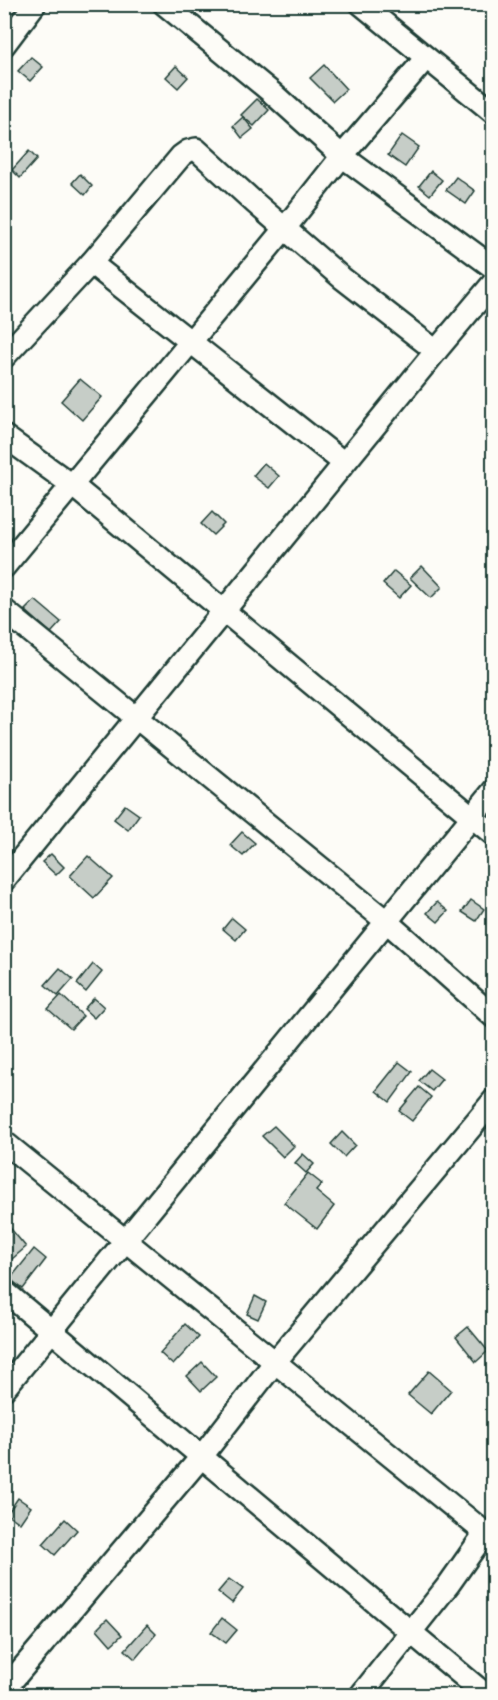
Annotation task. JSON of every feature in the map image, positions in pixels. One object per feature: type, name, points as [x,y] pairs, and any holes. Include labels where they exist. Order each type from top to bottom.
[{"type":"street","points":[[4,45],[35,4]]},
{"type":"street","points":[[164,4],[271,92],[342,156],[494,268]]},
{"type":"street","points":[[361,4],[494,113]]},
{"type":"street","points":[[4,567],[426,57]]},
{"type":"street","points":[[4,357],[91,263],[181,156],[196,149],[342,278],[436,351]]},
{"type":"street","points":[[91,263],[344,463]]},
{"type":"street","points":[[4,880],[494,282]]},
{"type":"street","points":[[4,436],[72,485],[494,835]]},
{"type":"street","points":[[4,610],[386,921],[494,1017]]},
{"type":"street","points":[[4,1389],[494,790]]},
{"type":"street","points":[[4,1690],[202,1456],[275,1362],[494,1100]]},
{"type":"street","points":[[4,1142],[489,1536],[360,1695]]},
{"type":"street","points":[[4,1291],[487,1695]]},
{"type":"building","points":[[31,57],[43,67],[30,81],[18,71]]},
{"type":"building","points":[[324,65],[346,89],[333,101],[310,78]]},
{"type":"building","points":[[176,66],[188,77],[178,88],[166,77]]},
{"type":"building","points":[[257,99],[269,110],[254,126],[241,115]]},
{"type":"building","points":[[243,117],[253,129],[242,138],[233,126]]},
{"type":"building","points":[[402,135],[419,147],[405,167],[388,155]]},
{"type":"building","points":[[29,151],[37,159],[20,178],[12,170]]},
{"type":"building","points":[[431,171],[442,180],[430,195],[419,186]]},
{"type":"building","points":[[80,174],[92,186],[85,195],[72,183]]},
{"type":"building","points":[[456,177],[475,191],[466,204],[446,190]]},
{"type":"building","points":[[80,379],[102,397],[82,420],[61,401]]},
{"type":"building","points":[[264,463],[279,476],[269,488],[253,476]]},
{"type":"building","points":[[212,512],[224,524],[213,535],[201,524]]},
{"type":"building","points":[[422,566],[442,587],[431,598],[410,578]]},
{"type":"building","points":[[394,571],[411,585],[399,598],[383,584]]},
{"type":"building","points":[[35,600],[61,622],[51,633],[25,610]]},
{"type":"building","points":[[125,805],[139,815],[128,830],[114,819]]},
{"type":"building","points":[[242,832],[255,843],[243,856],[230,845]]},
{"type":"building","points":[[51,854],[64,867],[56,875],[42,862]]},
{"type":"building","points":[[88,856],[113,878],[94,898],[70,876]]},
{"type":"building","points":[[471,900],[484,909],[476,921],[462,912]]},
{"type":"building","points":[[437,902],[448,911],[438,922],[427,913]]},
{"type":"building","points":[[232,918],[245,929],[236,940],[223,929]]},
{"type":"building","points":[[93,964],[102,972],[86,992],[77,984]]},
{"type":"building","points":[[60,968],[73,979],[58,996],[45,985]]},
{"type":"building","points":[[61,995],[83,1016],[71,1029],[48,1009]]},
{"type":"building","points":[[94,998],[104,1007],[94,1018],[84,1009]]},
{"type":"building","points":[[399,1062],[412,1072],[390,1102],[376,1091]]},
{"type":"building","points":[[429,1069],[442,1079],[432,1091],[419,1081]]},
{"type":"building","points":[[419,1087],[431,1097],[412,1121],[399,1111]]},
{"type":"building","points":[[274,1126],[294,1146],[283,1157],[262,1136]]},
{"type":"building","points":[[342,1132],[355,1145],[344,1157],[331,1144]]},
{"type":"building","points":[[303,1154],[314,1164],[306,1173],[295,1163]]},
{"type":"building","points":[[308,1173],[322,1184],[316,1191],[334,1206],[317,1229],[284,1203]]},
{"type":"building","points":[[6,1223],[26,1247],[12,1259],[4,1249],[4,1225]]},
{"type":"building","points":[[34,1249],[46,1259],[23,1289],[10,1279]]},
{"type":"building","points":[[255,1296],[266,1302],[258,1319],[247,1314]]},
{"type":"building","points":[[185,1324],[199,1337],[173,1365],[160,1353]]},
{"type":"building","points":[[468,1327],[488,1351],[476,1362],[456,1337]]},
{"type":"building","points":[[202,1362],[216,1377],[201,1391],[187,1376]]},
{"type":"building","points":[[429,1371],[451,1390],[431,1414],[408,1395]]},
{"type":"building","points":[[18,1498],[31,1507],[20,1523],[7,1514]]},
{"type":"building","points":[[65,1519],[77,1530],[55,1555],[43,1544]]},
{"type":"building","points":[[229,1579],[243,1589],[232,1603],[218,1592]]},
{"type":"building","points":[[222,1618],[237,1630],[226,1643],[211,1632]]},
{"type":"building","points":[[107,1619],[122,1635],[111,1645],[97,1629]]},
{"type":"building","points":[[147,1625],[156,1634],[135,1659],[125,1650]]}]
